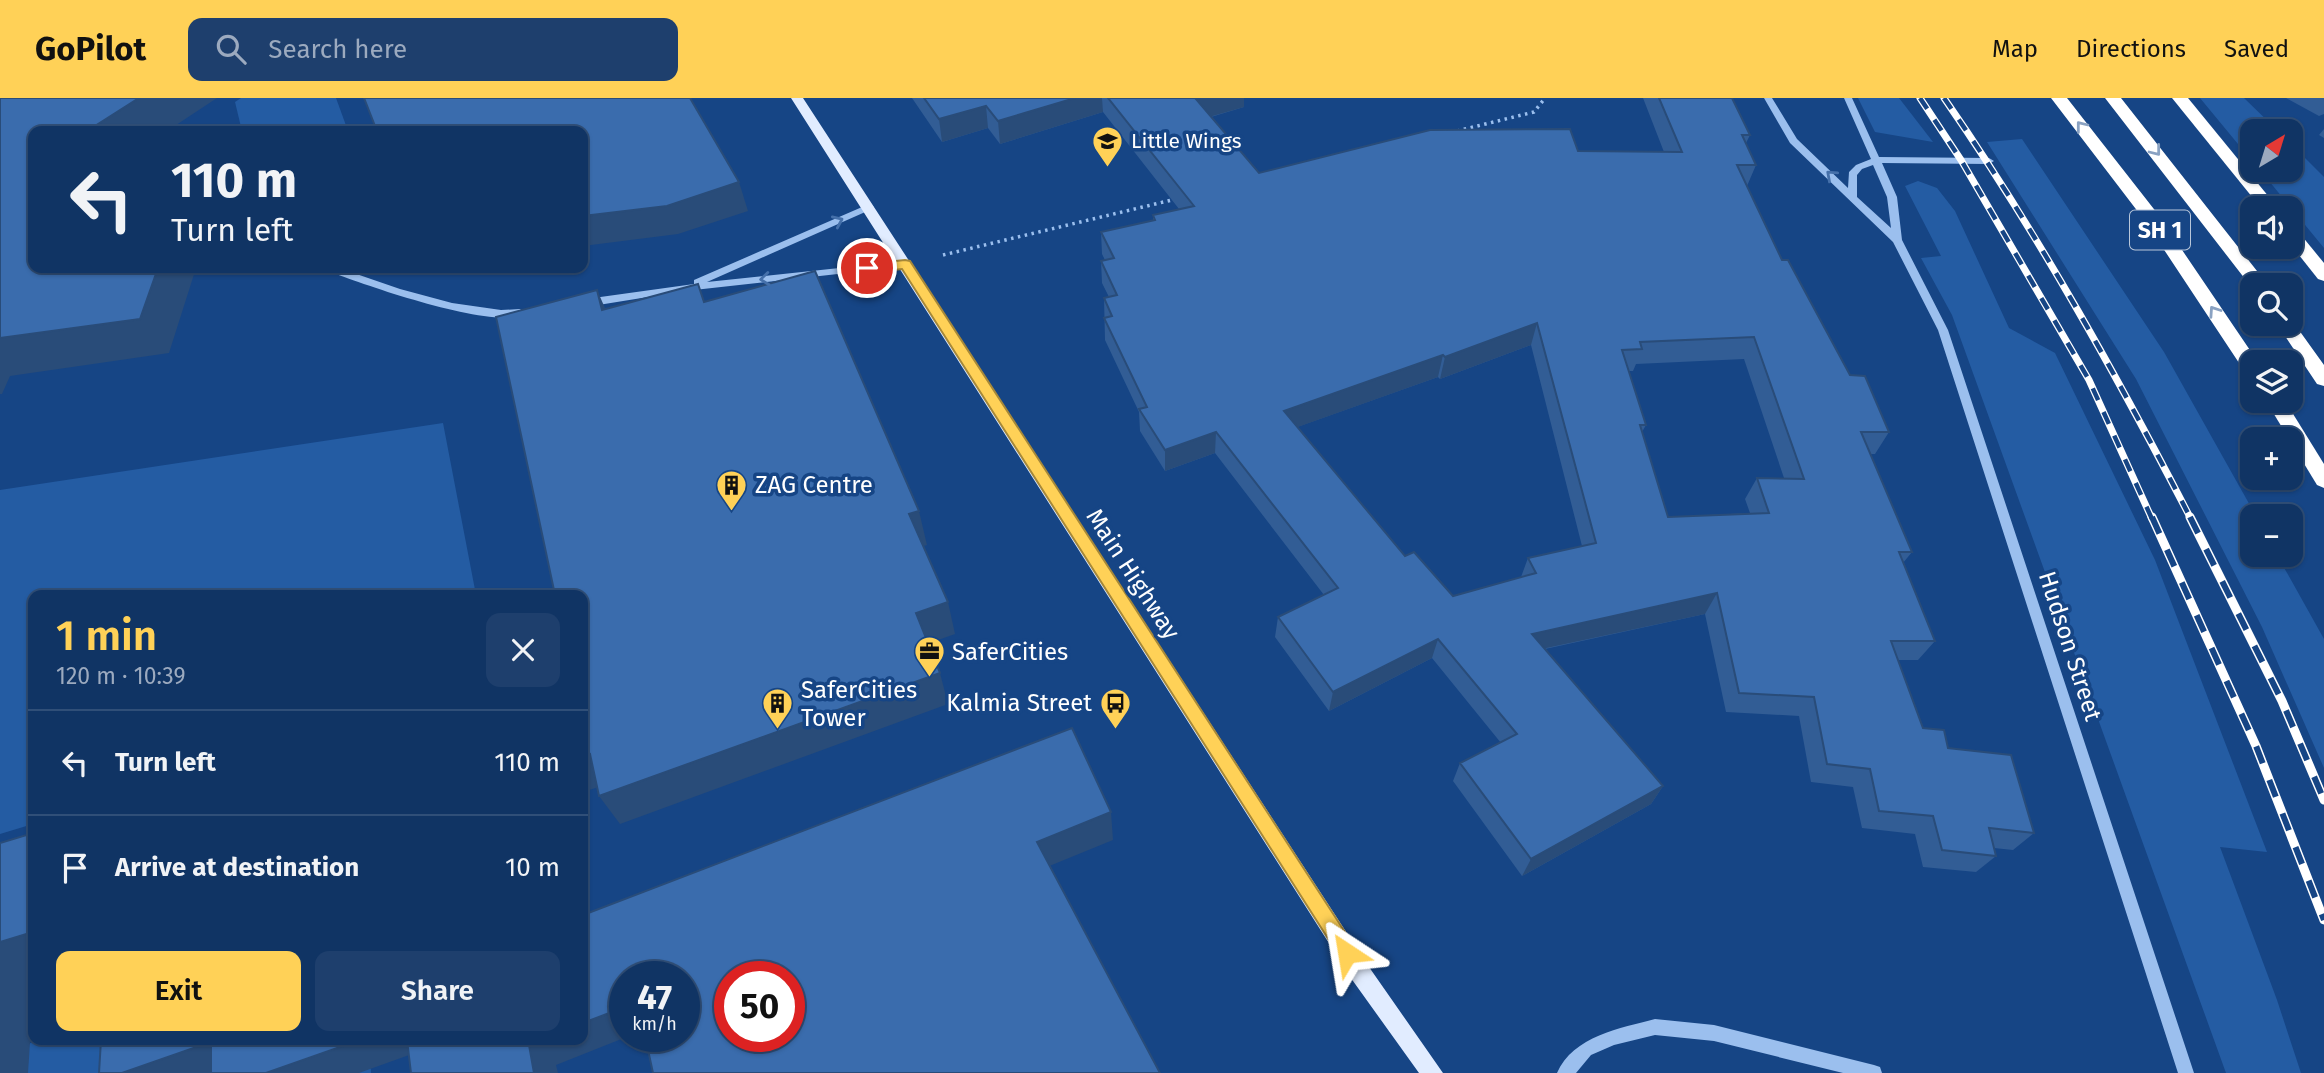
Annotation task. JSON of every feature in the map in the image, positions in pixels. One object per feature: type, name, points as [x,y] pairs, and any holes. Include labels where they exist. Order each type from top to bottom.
[{"type":"highway","name":"SH 1","points":[[2059,98],[2151,217],[2241,350]]},
{"type":"highway","name":"SH 1","points":[[2113,98],[2250,273]]},
{"type":"highway","points":[[2180,98],[2260,196]]},
{"type":"highway","points":[[2303,249],[2324,275]]},
{"type":"highway","points":[[2294,336],[2324,379]]},
{"type":"highway","points":[[2282,413],[2324,481]]},
{"type":"main road","name":"Main Highway","points":[[797,98],[1362,974],[1432,1073]]},
{"type":"street","name":"Hudson Street","points":[[1768,98],[1793,141],[1853,195],[1897,240],[1943,330],[2186,1073]]},
{"type":"street","name":"Hudson Street","points":[[1848,98],[1892,197],[1897,240]]},
{"type":"street","points":[[685,288],[869,207]]},
{"type":"street","points":[[573,305],[685,288],[905,264]]},
{"type":"street","points":[[341,273],[363,283],[502,316],[538,310]]},
{"type":"street","points":[[1565,1073],[1586,1050],[1613,1038],[1655,1027],[1714,1033],[1874,1073]]},
{"type":"lane","points":[[1853,195],[1852,174],[1859,167],[1877,160],[1989,161]]},
{"type":"path","points":[[1454,131],[1534,112],[1545,98]]},
{"type":"path","points":[[905,264],[1186,196]]},
{"type":"shaded area","points":[[241,98],[336,98],[346,126],[241,126],[235,102]]},
{"type":"shaded area","points":[[1858,98],[1899,98],[1933,142],[1875,132]]},
{"type":"shaded area","points":[[2200,98],[2244,98],[2266,119],[2240,119],[2240,146]]},
{"type":"shaded area","points":[[2022,139],[2164,352],[2249,504],[2240,504],[2240,567],[2284,567],[2324,639],[2324,768],[2262,627],[2136,379],[1987,142]]},
{"type":"shaded area","points":[[2303,156],[2324,177],[2324,248],[2303,222],[2303,196],[2281,196],[2270,182],[2303,182]]},
{"type":"shaded area","points":[[1918,181],[1937,188],[1955,211],[2009,328],[2055,353],[2155,560],[2267,852],[2220,847],[2301,1073],[2226,1073],[1952,315],[1921,258],[1941,256],[1905,186]]},
{"type":"shaded area","points":[[443,423],[475,590],[28,590],[28,826],[0,834],[0,490]]},
{"type":"shaded area","points":[[28,1044],[369,1045],[371,1073],[0,1073],[0,1054]]},
{"type":"building","points":[[0,98],[139,98],[95,126],[28,126],[28,273],[156,273],[140,319],[0,338]]},
{"type":"building","points":[[364,98],[690,98],[739,182],[667,206],[588,215],[588,126],[375,126]]},
{"type":"building","points":[[924,98],[1075,98],[998,121],[986,106],[939,119]]},
{"type":"building","points":[[1108,98],[1200,98],[1196,99],[1259,173],[1430,130],[1570,129],[1578,151],[1682,152],[1659,98],[1732,98],[1750,135],[1742,135],[1756,165],[1737,165],[1782,260],[1788,260],[1850,375],[1865,376],[1889,432],[1861,432],[1912,552],[1899,552],[1935,641],[1891,641],[1923,728],[1944,730],[1948,748],[2011,755],[2034,833],[1989,828],[1996,856],[1942,850],[1933,816],[1879,811],[1870,769],[1827,764],[1814,697],[1739,693],[1717,593],[1532,634],[1663,786],[1531,859],[1460,763],[1517,734],[1438,639],[1333,692],[1278,617],[1338,588],[1216,432],[1165,450],[1139,409],[1147,407],[1104,318],[1112,316],[1104,298],[1117,295],[1101,261],[1114,258],[1101,232],[1155,220],[1153,215],[1194,206]],"holes":[[[1537,323],[1596,543],[1528,558],[1536,573],[1453,596],[1414,552],[1405,556],[1284,411]],[[1754,337],[1804,479],[1757,478],[1769,513],[1668,517],[1640,425],[1646,425],[1622,350],[1642,349],[1640,342]]]},
{"type":"building","points":[[815,271],[919,511],[909,514],[948,602],[916,613],[940,673],[599,796],[588,755],[588,590],[554,590],[496,317],[597,290],[602,310],[698,284],[704,302]]},
{"type":"building","points":[[1072,728],[1111,812],[1037,842],[1160,1073],[653,1073],[648,1052],[700,1052],[700,961],[609,961],[609,1013],[588,1021],[588,913]]},
{"type":"building","points":[[28,835],[28,934],[0,942],[0,843]]},
{"type":"building","points":[[101,1045],[202,1045],[122,1073],[99,1073]]},
{"type":"building","points":[[211,1045],[346,1045],[266,1073],[211,1073]]},
{"type":"building","points":[[408,1045],[529,1045],[534,1073],[411,1073]]},
{"type":"railway","points":[[1920,98],[1961,160],[2089,380],[2152,519]]},
{"type":"railway","points":[[1944,98],[2011,200],[2074,304],[2191,519]]},
{"type":"railway","points":[[2152,517],[2256,746],[2324,920]]},
{"type":"railway","points":[[2191,519],[2282,701],[2324,800]]},
{"type":"place","name":"Little Wings","points":[[1108,168]]},
{"type":"place","name":"ZAG Centre","points":[[732,512]]},
{"type":"place","name":"SaferCities","points":[[929,679]]},
{"type":"place","name":"Kalmia Street","points":[[1115,730]]},
{"type":"place","name":"SaferCities Tower","points":[[778,731]]},
{"type":"route","points":[[867,268],[905,264],[1347,953]]}]
